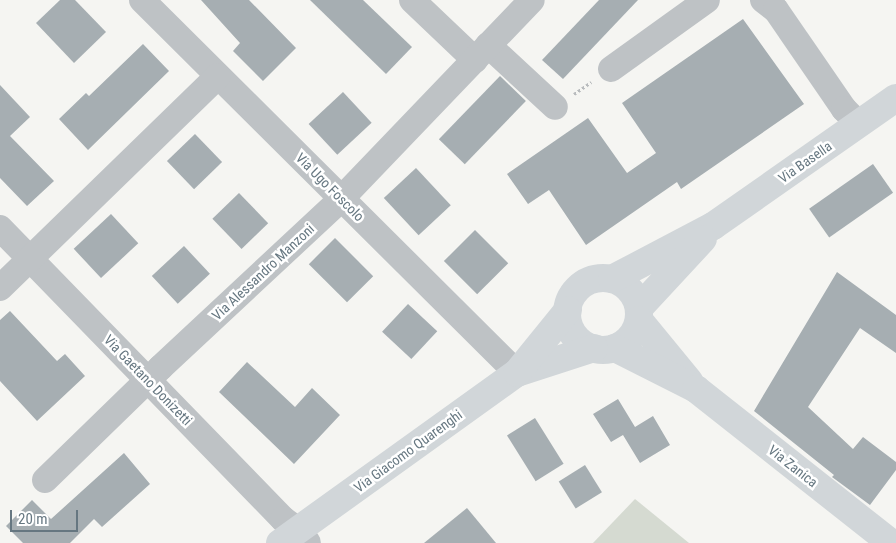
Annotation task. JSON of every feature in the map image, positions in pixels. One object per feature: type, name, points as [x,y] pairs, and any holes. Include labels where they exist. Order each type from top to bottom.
[{"type":"street","name":"Via Ugo Foscolo","points":[[142,0],[517,373]]},
{"type":"street","points":[[412,0],[555,107]]},
{"type":"street","name":"Via Alessandro Manzoni","points":[[45,480],[147,381],[342,198],[532,0]]},
{"type":"street","points":[[610,69],[707,0]]},
{"type":"street","points":[[764,0],[776,10],[844,109],[859,124]]},
{"type":"street","points":[[0,288],[218,76]]},
{"type":"street","name":"Via Basella","points":[[612,279],[713,226],[896,98]]},
{"type":"street","name":"Via Basella","points":[[639,314],[713,226]]},
{"type":"street","name":"Via Gaetano Donizetti","points":[[0,228],[283,519],[296,538]]},
{"type":"street","points":[[600,278],[612,279],[630,290],[639,314],[631,337],[605,348],[577,338],[571,330],[568,310],[574,293],[588,281],[600,278]]},
{"type":"street","name":"Via Giacomo Quarenghi","points":[[296,538],[517,373],[568,310]]},
{"type":"street","name":"Via Zanica","points":[[639,314],[696,389]]},
{"type":"street","name":"Via Giacomo Quarenghi","points":[[517,373],[605,348]]},
{"type":"street","name":"Via Zanica","points":[[605,348],[696,389],[891,543]]},
{"type":"path","points":[[555,107],[610,69]]},
{"type":"shaded area","points":[[635,499],[689,543],[593,543]]},
{"type":"building","points":[[60,0],[75,0],[106,32],[74,63],[36,23]]},
{"type":"building","points":[[201,0],[249,0],[296,48],[263,81],[233,51],[240,43]]},
{"type":"building","points":[[310,0],[363,0],[412,47],[386,74]]},
{"type":"building","points":[[599,0],[638,0],[563,79],[542,60]]},
{"type":"building","points":[[743,19],[804,104],[681,189],[677,182],[586,245],[549,190],[528,204],[507,174],[588,118],[627,173],[656,153],[622,103]]},
{"type":"building","points":[[143,44],[169,71],[88,150],[59,119],[86,93],[89,96]]},
{"type":"building","points":[[500,76],[526,101],[465,164],[439,139]]},
{"type":"building","points":[[0,85],[30,117],[10,136],[54,181],[27,206],[0,178]]},
{"type":"building","points":[[343,92],[372,123],[337,155],[309,124]]},
{"type":"building","points":[[195,134],[222,162],[194,189],[167,161]]},
{"type":"building","points":[[873,164],[893,193],[829,237],[809,209]]},
{"type":"building","points":[[416,168],[451,205],[419,235],[384,198]]},
{"type":"building","points":[[239,193],[268,223],[242,249],[212,219]]},
{"type":"building","points":[[111,214],[138,243],[101,278],[74,249]]},
{"type":"building","points":[[475,230],[508,263],[477,294],[444,261]]},
{"type":"building","points":[[335,238],[373,276],[347,302],[309,264]]},
{"type":"building","points":[[184,246],[210,274],[178,304],[152,276]]},
{"type":"building","points":[[837,272],[896,315],[896,353],[860,328],[808,407],[853,449],[863,437],[896,462],[896,470],[870,505],[832,477],[834,475],[754,411]]},
{"type":"building","points":[[408,304],[437,331],[411,359],[382,332]]},
{"type":"building","points":[[10,311],[57,361],[65,354],[85,376],[37,421],[0,381],[0,320]]},
{"type":"building","points":[[247,362],[295,407],[312,388],[340,415],[294,464],[219,392]]},
{"type":"building","points":[[618,399],[635,427],[653,416],[670,445],[640,463],[623,435],[611,442],[593,414]]},
{"type":"building","points":[[535,418],[564,464],[536,481],[507,435]]},
{"type":"building","points":[[124,453],[150,484],[102,527],[94,519],[70,543],[23,543],[6,526],[32,500],[51,519]]},
{"type":"building","points":[[585,465],[602,492],[576,509],[559,481]]},
{"type":"building","points":[[467,508],[496,543],[424,543]]}]
